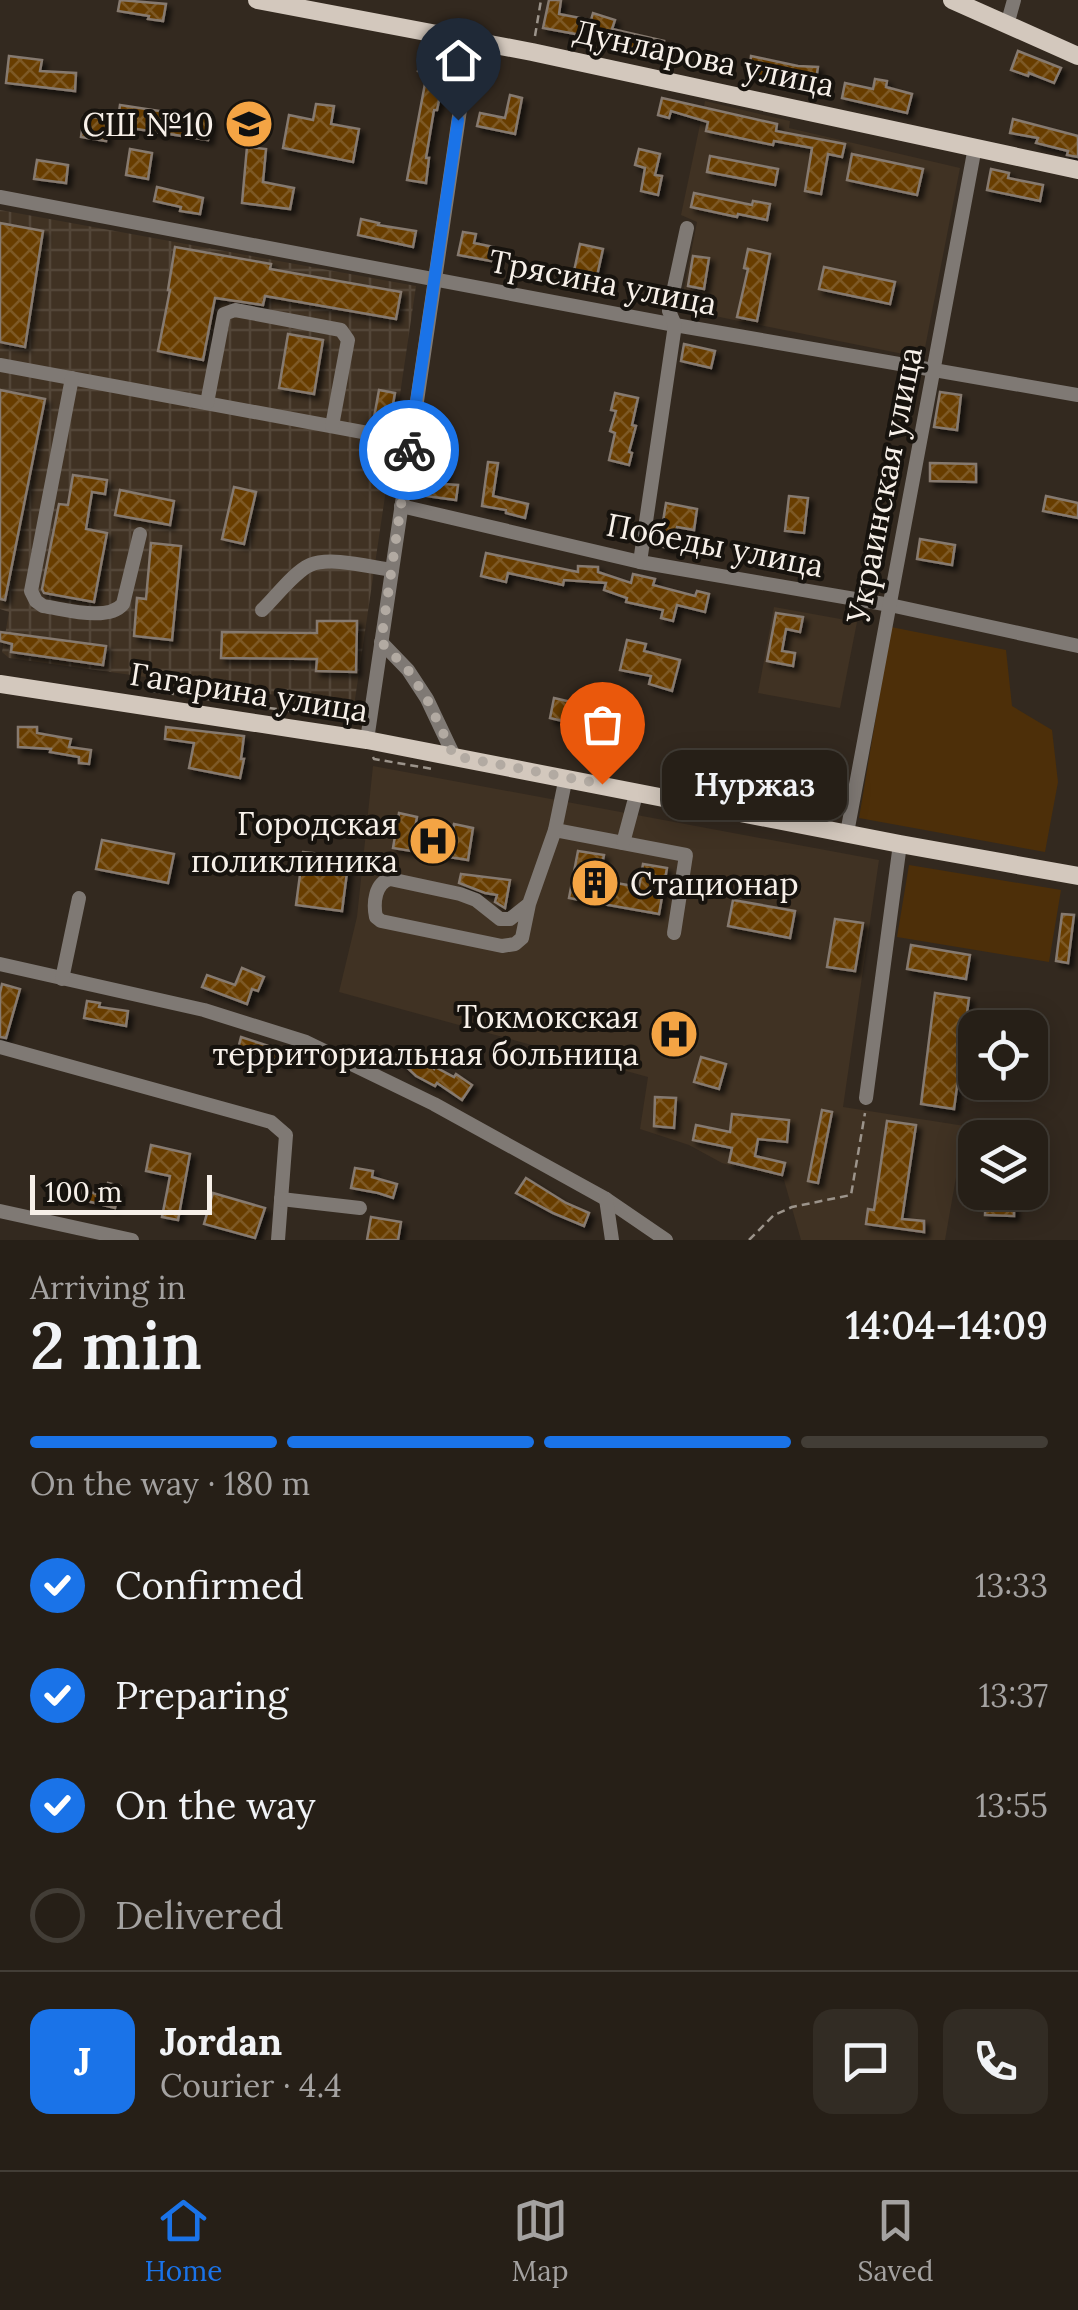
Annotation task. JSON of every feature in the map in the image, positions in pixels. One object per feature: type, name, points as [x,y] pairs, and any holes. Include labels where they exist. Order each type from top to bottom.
[{"type":"main road","name":"Дунларова улица","points":[[257,0],[532,52],[1078,170]]},
{"type":"main road","points":[[952,0],[1078,56]]},
{"type":"main road","name":"Гагарина улица","points":[[0,684],[368,731],[454,756],[1078,876]]},
{"type":"street","points":[[1007,25],[1014,0]]},
{"type":"street","points":[[368,731],[470,42]]},
{"type":"street","name":"Украинская улица","points":[[847,833],[975,147]]},
{"type":"street","name":"Трясина улица","points":[[0,196],[675,325],[1078,395]]},
{"type":"street","points":[[640,562],[675,325],[669,311],[687,228]]},
{"type":"street","points":[[207,403],[224,314],[235,310],[346,334],[332,426]]},
{"type":"street","points":[[0,366],[411,441]]},
{"type":"street","points":[[72,378],[31,592],[36,601],[43,606],[106,614],[117,611],[123,604],[140,534]]},
{"type":"street","name":"Победы улица","points":[[401,506],[640,562],[890,605],[1078,646]]},
{"type":"street","points":[[262,610],[314,563],[392,570]]},
{"type":"street","points":[[381,642],[408,670],[427,699],[454,756]]},
{"type":"street","points":[[530,904],[510,920],[500,919],[476,900],[460,894],[390,880],[378,886],[374,912],[381,921],[502,946],[514,944],[522,938],[555,830],[566,777]]},
{"type":"street","points":[[623,843],[637,792]]},
{"type":"street","points":[[555,830],[686,855],[674,933]]},
{"type":"street","points":[[866,1098],[900,844]]},
{"type":"street","points":[[62,979],[78,898]]},
{"type":"street","points":[[0,964],[204,1010],[306,1042],[434,1104],[606,1199],[666,1240]]},
{"type":"street","points":[[0,1047],[271,1122],[286,1135],[278,1240]]},
{"type":"street","points":[[281,1199],[360,1208]]},
{"type":"street","points":[[606,1199],[612,1240]]},
{"type":"street","points":[[0,1211],[132,1240]]},
{"type":"path","points":[[532,52],[541,0]]},
{"type":"path","points":[[156,692],[368,731]]},
{"type":"path","points":[[749,1240],[774,1215],[851,1194],[866,1098]]},
{"type":"shaded area","points":[[705,101],[790,121],[789,128],[960,168],[923,358],[680,309],[697,222],[681,215]]},
{"type":"shaded area","points":[[0,210],[416,286],[354,706],[9,658],[2,652],[9,612],[0,609]]},
{"type":"shaded area","points":[[774,607],[857,622],[840,708],[758,693]]},
{"type":"shaded area","points":[[891,627],[1006,650],[1012,706],[1052,730],[1058,782],[1045,852],[859,818]]},
{"type":"shaded area","name":"Токмокская территориальная больница","points":[[373,766],[879,860],[843,1107],[958,1125],[958,1166],[945,1240],[801,1240],[784,1180],[722,1163],[689,1145],[640,1129],[648,1077],[339,992],[357,917]]},
{"type":"shaded area","points":[[909,865],[1061,890],[1049,962],[897,937]]},
{"type":"building","points":[[120,0],[166,4],[163,21],[118,11]]},
{"type":"building","points":[[549,0],[561,0],[559,14],[591,20],[593,13],[615,20],[612,29],[664,41],[660,55],[582,31],[581,35],[543,28]]},
{"type":"building","points":[[422,51],[445,56],[426,158],[426,183],[407,180],[427,73],[418,71]]},
{"type":"building","points":[[1018,51],[1061,68],[1054,83],[1011,70]]},
{"type":"building","points":[[9,56],[42,60],[40,71],[76,73],[75,91],[6,83]]},
{"type":"building","points":[[751,56],[818,67],[815,86],[749,75]]},
{"type":"building","points":[[875,79],[887,81],[886,87],[912,94],[907,113],[842,98],[845,83],[873,89]]},
{"type":"building","points":[[510,95],[522,98],[515,134],[477,126],[480,113],[505,118]]},
{"type":"building","points":[[662,98],[777,124],[776,131],[845,144],[842,157],[828,154],[821,194],[805,191],[812,148],[774,141],[773,145],[706,131],[708,122],[671,111],[669,118],[658,115]]},
{"type":"building","points":[[316,104],[334,106],[331,124],[359,129],[353,162],[283,148],[289,115],[313,120]]},
{"type":"building","points":[[120,105],[212,119],[208,140],[117,126]]},
{"type":"building","points":[[84,116],[109,119],[106,141],[81,137]]},
{"type":"building","points":[[1013,119],[1078,136],[1078,157],[1036,143],[1038,138],[1010,133]]},
{"type":"building","points":[[247,147],[266,149],[263,182],[294,188],[290,209],[242,203]]},
{"type":"building","points":[[130,149],[152,153],[148,179],[126,175]]},
{"type":"building","points":[[639,149],[660,154],[655,175],[662,176],[658,195],[641,191],[645,168],[635,165]]},
{"type":"building","points":[[852,154],[923,169],[917,195],[847,180]]},
{"type":"building","points":[[710,156],[778,169],[775,185],[707,172]]},
{"type":"building","points":[[37,160],[68,165],[66,183],[34,179]]},
{"type":"building","points":[[991,169],[1009,173],[1008,178],[1043,185],[1040,201],[987,190]]},
{"type":"building","points":[[157,187],[203,198],[200,214],[154,201]]},
{"type":"building","points":[[694,193],[752,205],[753,201],[770,204],[767,220],[691,207]]},
{"type":"building","points":[[361,219],[416,231],[413,247],[358,235]]},
{"type":"building","points":[[0,223],[43,231],[25,347],[0,342]]},
{"type":"building","points":[[463,232],[476,234],[474,243],[494,247],[491,261],[458,255]]},
{"type":"building","points":[[580,244],[603,249],[595,285],[572,280]]},
{"type":"building","points":[[175,247],[271,264],[270,269],[401,292],[396,319],[265,296],[263,305],[215,298],[203,360],[158,351]]},
{"type":"building","points":[[748,249],[770,254],[757,321],[737,317],[748,269],[744,268]]},
{"type":"building","points":[[693,256],[709,258],[704,289],[688,286]]},
{"type":"building","points":[[824,267],[895,282],[890,304],[819,289]]},
{"type":"building","points":[[288,334],[323,340],[314,394],[279,388]]},
{"type":"building","points":[[684,344],[715,351],[711,368],[681,361]]},
{"type":"building","points":[[0,390],[45,399],[5,600],[0,599]]},
{"type":"building","points":[[379,390],[395,393],[389,426],[373,423]]},
{"type":"building","points":[[940,392],[961,395],[957,430],[934,427]]},
{"type":"building","points":[[615,393],[638,398],[629,465],[609,460],[615,433],[610,431],[616,411],[611,410]]},
{"type":"building","points":[[488,462],[498,463],[493,496],[528,504],[525,518],[482,506]]},
{"type":"building","points":[[430,463],[446,465],[444,484],[458,485],[456,500],[426,496]]},
{"type":"building","points":[[930,463],[976,464],[976,482],[930,481]]},
{"type":"building","points":[[73,475],[107,480],[105,494],[92,492],[86,529],[107,533],[94,602],[44,593],[42,589],[59,504],[68,505]]},
{"type":"building","points":[[234,487],[256,492],[244,544],[222,539]]},
{"type":"building","points":[[120,490],[174,501],[170,525],[115,515]]},
{"type":"building","points":[[789,496],[808,498],[804,533],[785,531]]},
{"type":"building","points":[[1046,496],[1078,503],[1078,518],[1043,511]]},
{"type":"building","points":[[666,503],[697,509],[694,530],[677,527],[673,549],[659,546]]},
{"type":"building","points":[[920,539],[955,545],[952,565],[917,559]]},
{"type":"building","points":[[151,543],[181,546],[172,640],[134,636],[137,598],[146,599]]},
{"type":"building","points":[[486,553],[578,572],[578,566],[598,567],[598,572],[631,583],[633,574],[655,579],[653,585],[695,596],[697,591],[709,594],[705,612],[677,605],[673,621],[661,618],[663,610],[626,602],[627,598],[604,590],[606,583],[564,580],[563,585],[508,573],[506,582],[481,576]]},
{"type":"building","points":[[776,613],[803,617],[800,632],[786,629],[782,651],[795,653],[793,666],[767,661]]},
{"type":"building","points":[[317,621],[357,621],[356,672],[316,671],[317,659],[221,658],[222,632],[317,633]]},
{"type":"building","points":[[0,632],[106,646],[103,665],[11,652],[12,644],[0,641]]},
{"type":"building","points":[[627,640],[646,644],[644,651],[680,660],[672,691],[649,684],[651,676],[620,670]]},
{"type":"building","points":[[554,698],[614,712],[616,704],[633,708],[626,736],[550,718]]},
{"type":"building","points":[[18,727],[37,727],[37,733],[71,739],[69,747],[91,750],[89,764],[79,763],[79,757],[50,752],[51,749],[18,747]]},
{"type":"building","points":[[166,727],[244,736],[240,778],[189,768],[194,743],[165,739]]},
{"type":"building","name":"Городская поликлиника","points":[[399,813],[417,817],[415,828],[452,834],[454,824],[473,828],[468,860],[393,848]]},
{"type":"building","points":[[102,840],[174,854],[168,883],[96,869]]},
{"type":"building","name":"Cтационар","points":[[578,851],[604,855],[599,880],[639,887],[643,864],[667,868],[659,914],[569,898]]},
{"type":"building","points":[[303,852],[349,857],[342,911],[296,905]]},
{"type":"building","points":[[461,874],[510,880],[505,908],[495,902],[497,895],[459,883]]},
{"type":"building","points":[[733,900],[795,911],[790,938],[728,926]]},
{"type":"building","points":[[1062,914],[1074,915],[1068,963],[1056,961]]},
{"type":"building","points":[[835,919],[863,923],[855,971],[827,967]]},
{"type":"building","points":[[911,945],[970,955],[966,979],[907,969]]},
{"type":"building","points":[[242,968],[264,977],[258,991],[252,989],[247,1004],[202,987],[207,975],[235,985]]},
{"type":"building","points":[[2,984],[20,989],[6,1038],[0,1037]]},
{"type":"building","points":[[935,993],[969,998],[967,1010],[958,1010],[954,1109],[921,1104]]},
{"type":"building","points":[[87,1001],[128,1011],[126,1026],[84,1018]]},
{"type":"building","points":[[241,1037],[290,1053],[287,1063],[238,1049]]},
{"type":"building","points":[[413,1050],[434,1069],[454,1077],[456,1074],[472,1085],[462,1100],[437,1083],[435,1086],[416,1076],[402,1063]]},
{"type":"building","points":[[701,1057],[726,1064],[719,1089],[694,1082]]},
{"type":"building","points":[[655,1097],[676,1098],[674,1128],[654,1126]]},
{"type":"building","points":[[822,1110],[832,1112],[818,1183],[808,1181]]},
{"type":"building","points":[[732,1114],[789,1120],[787,1142],[758,1139],[755,1156],[785,1163],[782,1175],[729,1162],[732,1148],[693,1140],[696,1125],[730,1132]]},
{"type":"building","points":[[887,1121],[916,1125],[902,1219],[924,1221],[924,1232],[866,1224],[868,1209],[874,1210]]},
{"type":"building","points":[[151,1145],[190,1154],[178,1220],[162,1217],[170,1176],[146,1171]]},
{"type":"building","points":[[355,1168],[373,1171],[372,1177],[397,1184],[393,1198],[351,1188]]},
{"type":"building","points":[[526,1178],[589,1213],[584,1226],[516,1193]]},
{"type":"building","points":[[108,1183],[120,1186],[115,1208],[79,1199],[82,1190],[105,1196]]},
{"type":"building","points":[[213,1193],[265,1208],[255,1238],[204,1224]]},
{"type":"building","points":[[985,1210],[1014,1210],[1014,1216],[985,1215]]},
{"type":"building","points":[[371,1217],[401,1222],[398,1240],[367,1240]]},
{"type":"way so far","points":[[409,450],[381,642],[408,670],[427,699],[454,756],[602,784]]},
{"type":"place","name":"СШ №10","points":[[249,124]]},
{"type":"place","name":"Нуржаз","points":[[602,784]]},
{"type":"place","name":"Городская поликлиника","points":[[433,841]]},
{"type":"place","name":"Cтационар","points":[[595,883]]},
{"type":"place","name":"Токмокская территориальная больница","points":[[674,1034]]},
{"type":"route","points":[[409,450],[458,120]]}]
